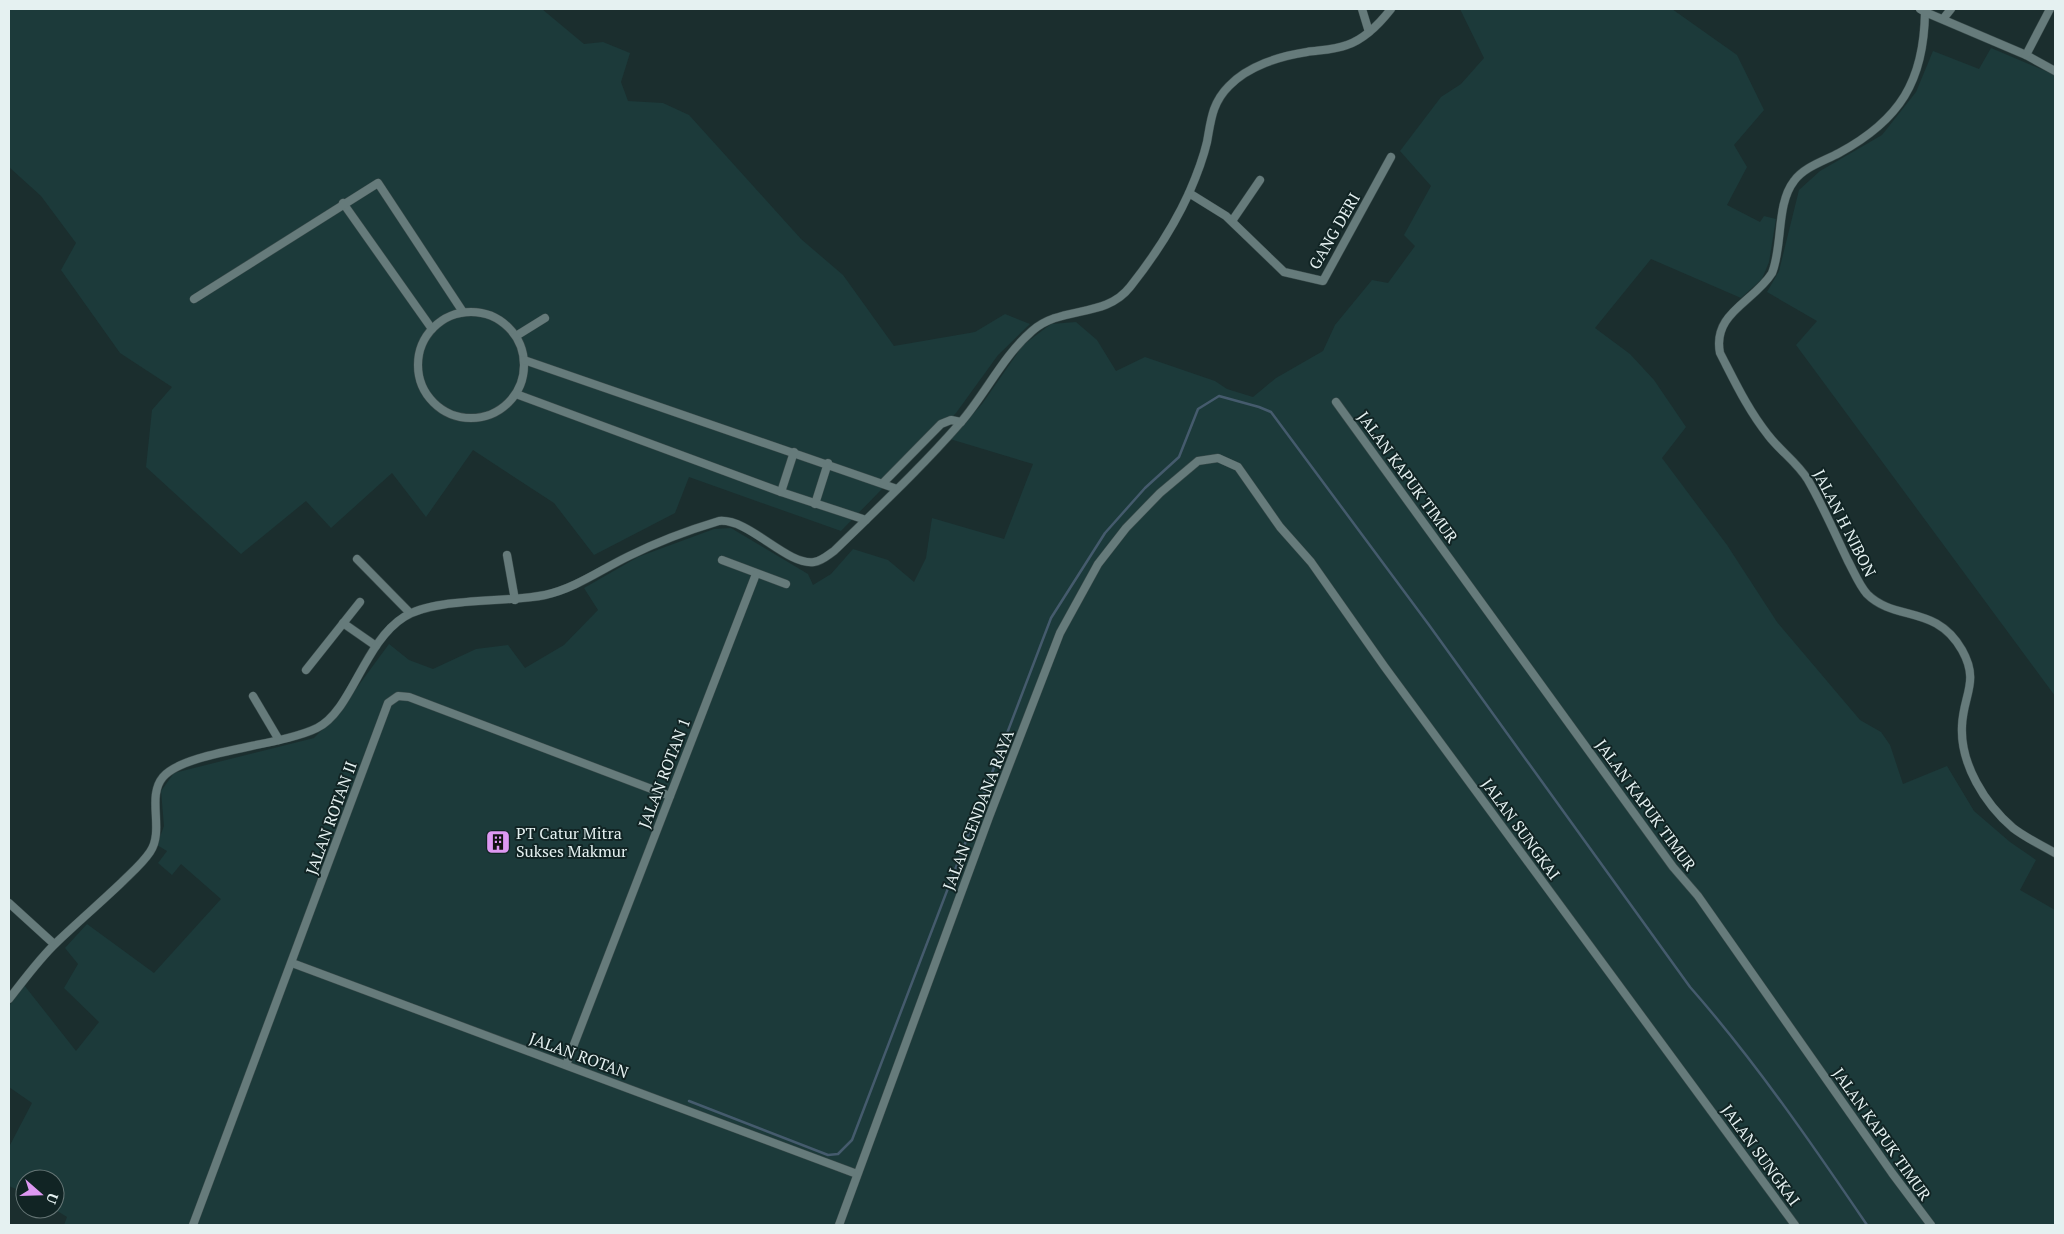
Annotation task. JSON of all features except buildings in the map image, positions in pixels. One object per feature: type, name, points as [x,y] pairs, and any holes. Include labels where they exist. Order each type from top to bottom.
[{"type":"street","points":[[1362,9],[1369,32]]},
{"type":"street","points":[[9,999],[54,944],[91,912],[150,853],[157,832],[156,789],[164,776],[189,762],[314,730],[329,720],[336,712],[376,646],[392,626],[410,613],[454,604],[516,600],[546,594],[575,585],[630,555],[720,521],[735,523],[802,561],[813,562],[834,551],[961,422],[1020,343],[1034,329],[1047,320],[1099,309],[1118,300],[1131,286],[1163,241],[1189,193],[1202,159],[1213,108],[1220,97],[1240,76],[1283,57],[1347,45],[1369,32],[1391,9]]},
{"type":"street","points":[[1944,19],[1952,9]]},
{"type":"street","points":[[2026,55],[2050,9]]},
{"type":"street","points":[[1922,10],[2026,55],[2055,71]]},
{"type":"street","name":"JALAN H NIBON","points":[[1922,10],[1924,44],[1922,56],[1910,87],[1900,104],[1886,120],[1866,136],[1815,165],[1794,181],[1786,196],[1772,273],[1764,284],[1726,320],[1720,332],[1720,353],[1750,410],[1769,436],[1794,461],[1809,482],[1866,592],[1883,604],[1920,615],[1938,624],[1947,630],[1961,647],[1972,672],[1962,725],[1963,753],[1968,766],[1985,795],[2004,820],[2024,836],[2055,853]]},
{"type":"street","name":"GANG DERI","points":[[1189,193],[1232,221],[1284,272],[1323,280],[1391,157]]},
{"type":"street","points":[[1232,221],[1260,180]]},
{"type":"street","points":[[194,298],[376,183],[380,184],[463,312]]},
{"type":"street","points":[[343,203],[432,329]]},
{"type":"street","points":[[463,312],[480,312],[497,318],[516,336],[524,360],[523,378],[516,394],[496,412],[480,418],[462,418],[438,407],[427,394],[418,369],[423,343],[432,329],[446,318],[463,312]]},
{"type":"street","points":[[516,336],[545,318]]},
{"type":"street","points":[[524,360],[897,488]]},
{"type":"street","points":[[516,394],[780,492],[866,520]]},
{"type":"street","name":"JALAN KAPUK TIMUR","points":[[1336,402],[1673,867],[1698,896],[1892,1173],[1931,1225]]},
{"type":"street","points":[[883,483],[941,424],[951,420],[961,422]]},
{"type":"street","points":[[780,492],[794,452]]},
{"type":"street","name":"JALAN CENDANA RAYA","points":[[839,1225],[1060,633],[1098,564],[1126,528],[1160,493],[1198,461],[1218,458]]},
{"type":"street","name":"JALAN SUNGKAI","points":[[1218,458],[1238,467],[1280,527],[1310,562],[1384,666],[1795,1225]]},
{"type":"street","points":[[815,504],[828,464]]},
{"type":"street","points":[[507,555],[516,600]]},
{"type":"street","points":[[357,559],[410,613]]},
{"type":"street","points":[[722,560],[786,584]]},
{"type":"street","name":"JALAN ROTAN 1","points":[[566,1065],[756,574]]},
{"type":"street","points":[[306,670],[360,602]]},
{"type":"street","points":[[343,623],[376,646]]},
{"type":"street","points":[[254,696],[279,740]]},
{"type":"street","name":"JALAN ROTAN II","points":[[193,1225],[388,703],[398,696],[409,697],[670,796]]},
{"type":"street","points":[[9,902],[54,944]]},
{"type":"street","name":"JALAN ROTAN","points":[[292,963],[857,1174]]},
{"type":"shaded area","points":[[9,9],[542,9],[584,44],[603,42],[630,53],[621,82],[628,101],[663,103],[689,115],[801,239],[843,275],[894,346],[975,332],[1005,314],[1030,324],[998,355],[956,413],[841,531],[689,477],[675,513],[594,555],[554,503],[473,450],[426,517],[392,473],[331,528],[306,501],[241,554],[146,467],[152,410],[172,387],[120,353],[61,270],[76,243],[41,196],[9,167]]},
{"type":"shaded area","points":[[1460,9],[1672,9],[1737,55],[1764,110],[1734,145],[1747,167],[1727,205],[1760,222],[1764,216],[1776,219],[1769,262],[1762,279],[1741,298],[1651,259],[1595,328],[1630,354],[1654,380],[1686,427],[1662,458],[1727,545],[1777,622],[1860,720],[1881,732],[1890,745],[1903,784],[1947,766],[1974,811],[2010,842],[2036,860],[2020,890],[2055,910],[2055,1225],[64,1225],[67,1217],[65,1216],[65,1169],[15,1169],[15,1189],[9,1186],[9,1147],[32,1103],[9,1087],[9,1006],[24,985],[76,1051],[99,1022],[64,988],[78,964],[65,948],[87,924],[154,973],[221,899],[181,864],[172,875],[158,863],[167,851],[157,845],[164,826],[161,791],[174,773],[314,738],[336,716],[389,644],[409,660],[433,669],[476,649],[508,645],[525,668],[564,645],[598,610],[584,588],[638,557],[714,529],[731,528],[808,574],[813,585],[831,574],[853,549],[888,560],[914,582],[926,558],[932,518],[1004,539],[1033,464],[950,439],[982,404],[1023,345],[1051,324],[1076,322],[1097,340],[1116,371],[1145,357],[1215,381],[1227,389],[1253,397],[1276,378],[1323,351],[1335,325],[1372,280],[1388,283],[1415,246],[1404,235],[1431,186],[1400,151],[1441,97],[1461,84],[1484,58]]},
{"type":"shaded area","points":[[1991,48],[2055,75],[2055,696],[1796,345],[1817,321],[1767,292],[1779,271],[1799,190],[1820,171],[1882,135],[1916,92],[1933,51],[1979,69]]},
{"type":"waterway","points":[[689,1101],[828,1155],[838,1154],[852,1140],[1051,618],[1105,533],[1145,488],[1179,457],[1198,409],[1219,396],[1271,412],[1429,625],[1690,987],[1782,1103],[1867,1225]]},
{"type":"place","name":"PT Catur Mitra Sukses Makmur","points":[[498,842]]}]
